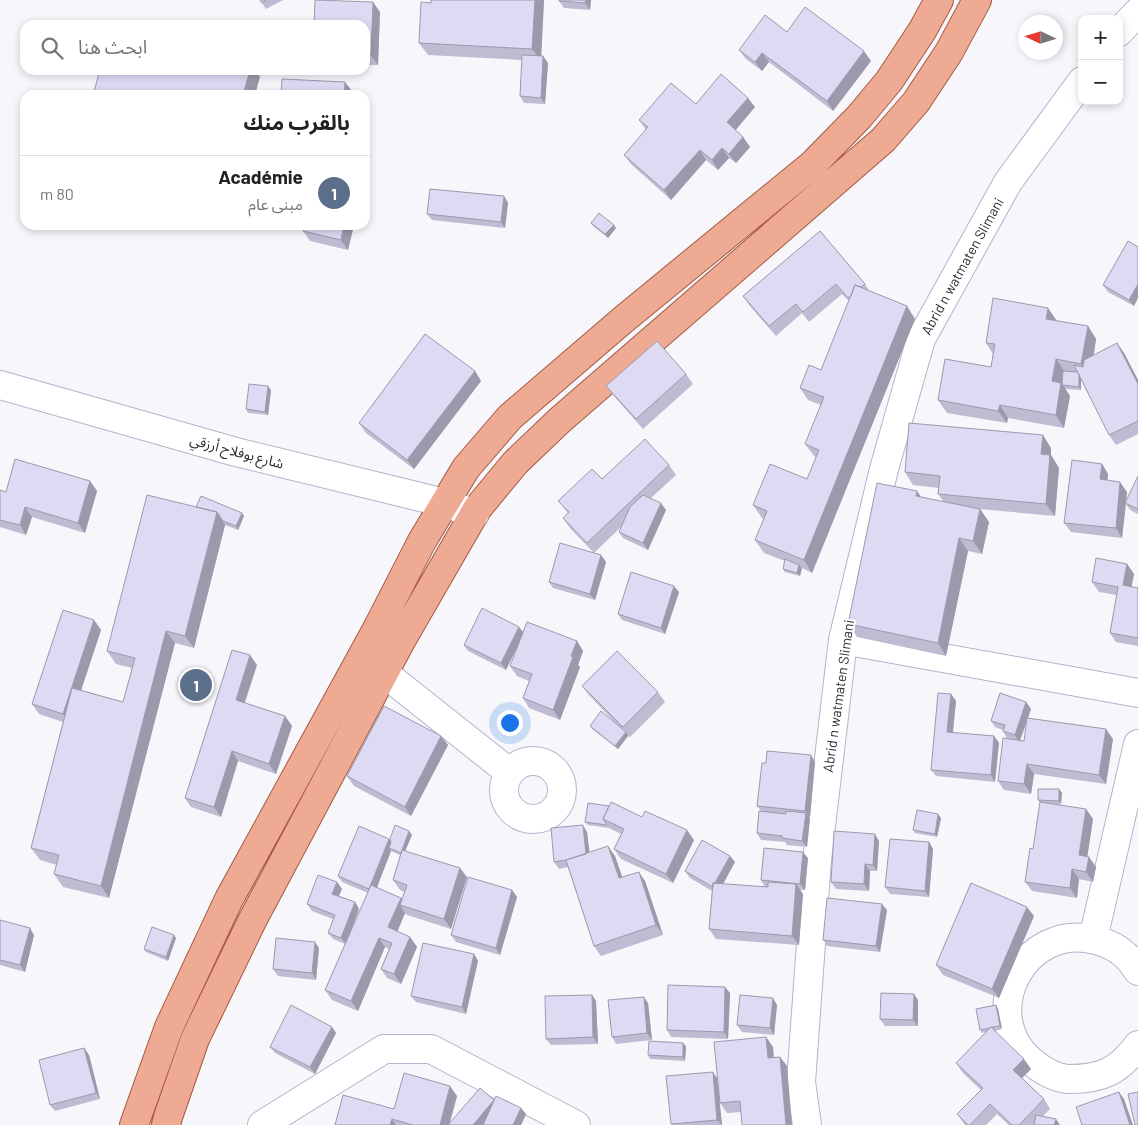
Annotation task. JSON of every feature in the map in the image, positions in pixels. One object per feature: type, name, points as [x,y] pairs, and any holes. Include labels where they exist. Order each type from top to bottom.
[{"type":"main road","points":[[134,1125],[169,1027],[229,899],[378,626],[422,541],[466,468],[510,417],[624,319],[813,164],[859,117],[889,80],[922,31],[939,0]]},
{"type":"main road","points":[[166,1125],[195,1039],[244,938],[384,673],[475,514],[515,463],[560,420],[883,140],[916,102],[949,52],[978,0]]},
{"type":"street","points":[[1123,28],[1138,12]]},
{"type":"street","name":"Abrid n watmaten Slimani","points":[[807,1125],[801,1082],[815,879],[843,640],[884,469],[921,340],[1008,182],[1078,86]]},
{"type":"street","name":"شارع بوفلاح أرزقي","points":[[0,385],[236,452],[445,503],[475,514]]},
{"type":"street","points":[[843,640],[1138,693]]},
{"type":"street","points":[[384,673],[509,772]]},
{"type":"street","points":[[1093,939],[1138,744]]},
{"type":"street","points":[[1138,971],[1127,956],[1108,944],[1086,938],[1062,938],[1040,948],[1022,964],[1010,986],[1007,1010],[1012,1034],[1024,1055],[1043,1071],[1066,1079],[1089,1079],[1110,1072],[1128,1058],[1138,1045]]},
{"type":"street","points":[[262,1125],[384,1049],[431,1049],[576,1125]]},
{"type":"building","points":[[315,0],[373,2],[371,55],[370,20],[314,20]]},
{"type":"building","points":[[431,0],[535,0],[532,49],[419,43],[421,2],[431,3]]},
{"type":"building","points":[[559,0],[586,0],[585,3]]},
{"type":"building","points":[[805,7],[864,51],[827,101],[762,53],[755,62],[739,50],[765,15],[787,32]]},
{"type":"building","points":[[522,55],[543,56],[541,98],[520,96]]},
{"type":"building","points":[[721,74],[748,98],[727,122],[743,137],[729,154],[722,148],[712,160],[700,150],[664,190],[624,155],[648,127],[639,120],[671,83],[696,104]]},
{"type":"building","points":[[99,75],[249,75],[244,90],[94,90]]},
{"type":"building","points":[[282,79],[345,82],[344,90],[281,90]]},
{"type":"building","points":[[430,189],[504,196],[501,222],[427,214]]},
{"type":"building","points":[[599,213],[614,225],[605,234],[591,223]]},
{"type":"building","points":[[303,230],[343,230],[341,240]]},
{"type":"building","points":[[820,231],[865,284],[861,287],[855,285],[851,296],[848,298],[836,284],[803,312],[796,304],[769,326],[743,296]]},
{"type":"building","points":[[1128,241],[1138,247],[1138,284],[1129,300],[1103,285]]},
{"type":"building","points":[[855,285],[907,306],[804,560],[755,540],[767,511],[753,505],[770,464],[807,479],[819,450],[805,444],[824,397],[800,388],[809,365],[821,370]]},
{"type":"building","points":[[993,298],[1048,308],[1046,319],[1088,326],[1081,364],[1056,359],[1052,381],[1061,383],[1056,415],[1000,405],[998,411],[938,400],[945,359],[991,367],[995,344],[986,343]]},
{"type":"building","points":[[425,334],[475,371],[407,460],[359,423]]},
{"type":"building","points":[[657,341],[686,374],[636,419],[606,386]]},
{"type":"building","points":[[1117,343],[1138,384],[1138,421],[1109,435],[1074,365],[1083,367],[1084,360]]},
{"type":"building","points":[[1063,371],[1077,372],[1079,374],[1079,387],[1062,385]]},
{"type":"building","points":[[249,384],[268,386],[265,412],[246,409]]},
{"type":"building","points":[[909,423],[1043,435],[1041,454],[1050,455],[1046,504],[938,494],[940,476],[905,472]]},
{"type":"building","points":[[645,439],[669,465],[587,543],[563,518],[569,512],[558,501],[592,469],[602,479]]},
{"type":"building","points":[[15,459],[90,481],[78,523],[25,507],[20,525],[0,520],[0,490],[6,492]]},
{"type":"building","points":[[1072,460],[1102,464],[1100,479],[1120,482],[1116,528],[1064,523]]},
{"type":"building","points":[[1138,476],[1138,509],[1125,503]]},
{"type":"building","points":[[877,483],[917,491],[916,496],[980,509],[973,541],[959,538],[938,643],[848,624]]},
{"type":"building","points":[[147,495],[217,512],[185,636],[166,631],[101,886],[54,874],[59,855],[31,848],[72,688],[123,702],[135,658],[107,651]]},
{"type":"building","points":[[643,495],[661,503],[643,543],[619,532],[630,507]]},
{"type":"building","points":[[201,496],[242,513],[236,526],[223,521],[217,512],[196,507]]},
{"type":"building","points":[[560,543],[601,555],[590,594],[549,582]]},
{"type":"building","points":[[1096,558],[1127,564],[1123,585],[1138,588],[1138,638],[1110,633],[1118,587],[1092,582]]},
{"type":"building","points":[[785,559],[799,565],[797,573],[783,569]]},
{"type":"building","points":[[631,572],[674,586],[661,628],[618,614]]},
{"type":"building","points":[[482,608],[519,627],[501,663],[464,645]]},
{"type":"building","points":[[63,610],[94,620],[63,714],[32,704]]},
{"type":"building","points":[[527,622],[577,641],[553,710],[523,698],[532,674],[510,666]]},
{"type":"building","points":[[232,650],[250,655],[236,700],[285,716],[269,764],[232,751],[214,807],[185,798]]},
{"type":"building","points":[[617,651],[658,692],[623,727],[582,686]]},
{"type":"building","points":[[938,693],[951,694],[947,732],[994,736],[991,775],[931,770]]},
{"type":"building","points":[[1000,693],[1026,702],[1015,735],[1003,731],[1005,725],[991,721]]},
{"type":"building","points":[[384,706],[441,736],[405,807],[347,776]]},
{"type":"building","points":[[601,711],[626,732],[615,746],[590,726]]},
{"type":"building","points":[[1027,718],[1106,729],[1099,775],[1027,764],[1024,784],[998,781],[1003,738],[1024,741]]},
{"type":"building","points":[[767,751],[811,755],[805,811],[757,806],[762,763],[766,763]]},
{"type":"building","points":[[1038,789],[1059,789],[1059,801],[1038,800]]},
{"type":"building","points":[[611,802],[642,817],[645,811],[687,830],[666,874],[614,849],[624,829],[603,819]]},
{"type":"building","points":[[1040,802],[1086,809],[1079,855],[1089,857],[1086,872],[1072,869],[1070,888],[1025,882],[1030,848],[1033,849]]},
{"type":"building","points":[[588,803],[609,806],[603,819],[607,825],[585,822]]},
{"type":"building","points":[[917,810],[938,814],[935,834],[913,830]]},
{"type":"building","points":[[759,811],[786,814],[786,811],[806,813],[802,841],[757,833]]},
{"type":"building","points":[[395,825],[409,831],[401,853],[389,848]]},
{"type":"building","points":[[583,825],[586,854],[554,862],[551,828]]},
{"type":"building","points":[[359,826],[389,839],[369,889],[338,876]]},
{"type":"building","points":[[834,831],[875,834],[873,865],[865,864],[864,884],[831,882]]},
{"type":"building","points":[[890,839],[929,842],[925,891],[885,887]]},
{"type":"building","points":[[702,840],[730,856],[715,883],[713,883],[713,887],[685,871]]},
{"type":"building","points":[[608,846],[619,878],[639,872],[656,925],[594,946],[566,860]]},
{"type":"building","points":[[764,848],[803,852],[800,884],[761,880]]},
{"type":"building","points":[[402,850],[460,868],[444,919],[400,905],[407,885],[393,880]]},
{"type":"building","points":[[318,875],[337,882],[332,894],[355,902],[341,938],[328,933],[335,915],[307,904]]},
{"type":"building","points":[[468,877],[512,890],[496,948],[451,935]]},
{"type":"building","points":[[768,882],[796,884],[792,936],[709,929],[713,883],[768,887]]},
{"type":"building","points":[[971,883],[1027,907],[992,989],[936,965]]},
{"type":"building","points":[[371,885],[401,898],[388,927],[410,937],[394,974],[381,969],[392,943],[379,938],[351,1001],[325,990]]},
{"type":"building","points":[[827,898],[882,904],[876,946],[823,940]]},
{"type":"building","points":[[0,920],[30,928],[20,965],[0,960]]},
{"type":"building","points":[[152,927],[174,935],[166,957],[144,949]]},
{"type":"building","points":[[276,938],[315,942],[312,973],[273,969]]},
{"type":"building","points":[[423,943],[474,954],[462,1007],[411,996]]},
{"type":"building","points":[[668,985],[725,987],[724,1032],[667,1030]]},
{"type":"building","points":[[881,993],[914,994],[913,1020],[880,1019]]},
{"type":"building","points":[[592,995],[593,1037],[546,1039],[545,996]]},
{"type":"building","points":[[740,995],[773,998],[770,1028],[737,1025]]},
{"type":"building","points":[[644,997],[647,1033],[612,1037],[608,1000]]},
{"type":"building","points":[[291,1005],[332,1027],[310,1067],[270,1047]]},
{"type":"building","points":[[996,1005],[1000,1026],[980,1030],[976,1009]]},
{"type":"building","points":[[991,1027],[1024,1059],[1013,1070],[1044,1099],[1019,1125],[1012,1125],[990,1104],[970,1125],[957,1114],[983,1088],[956,1063]]},
{"type":"building","points":[[766,1037],[768,1058],[780,1057],[786,1125],[742,1125],[740,1101],[720,1103],[714,1042]]},
{"type":"building","points":[[649,1041],[683,1043],[683,1057],[648,1055]]},
{"type":"building","points":[[84,1048],[96,1093],[50,1105],[39,1060]]},
{"type":"building","points":[[713,1072],[717,1120],[671,1124],[666,1076]]},
{"type":"building","points":[[404,1073],[450,1086],[440,1125],[413,1125],[392,1119],[390,1125],[335,1125],[343,1095],[394,1109]]},
{"type":"building","points":[[480,1088],[494,1100],[473,1125],[448,1125]]},
{"type":"building","points":[[1119,1092],[1130,1125],[1082,1125],[1076,1107]]},
{"type":"building","points":[[1138,1092],[1138,1125],[1135,1125],[1128,1094]]},
{"type":"building","points":[[496,1096],[521,1108],[513,1125],[483,1125]]},
{"type":"building","points":[[1036,1115],[1056,1119],[1054,1125],[1034,1125]]},
{"type":"place","name":"Académie","points":[[196,685]]}]
